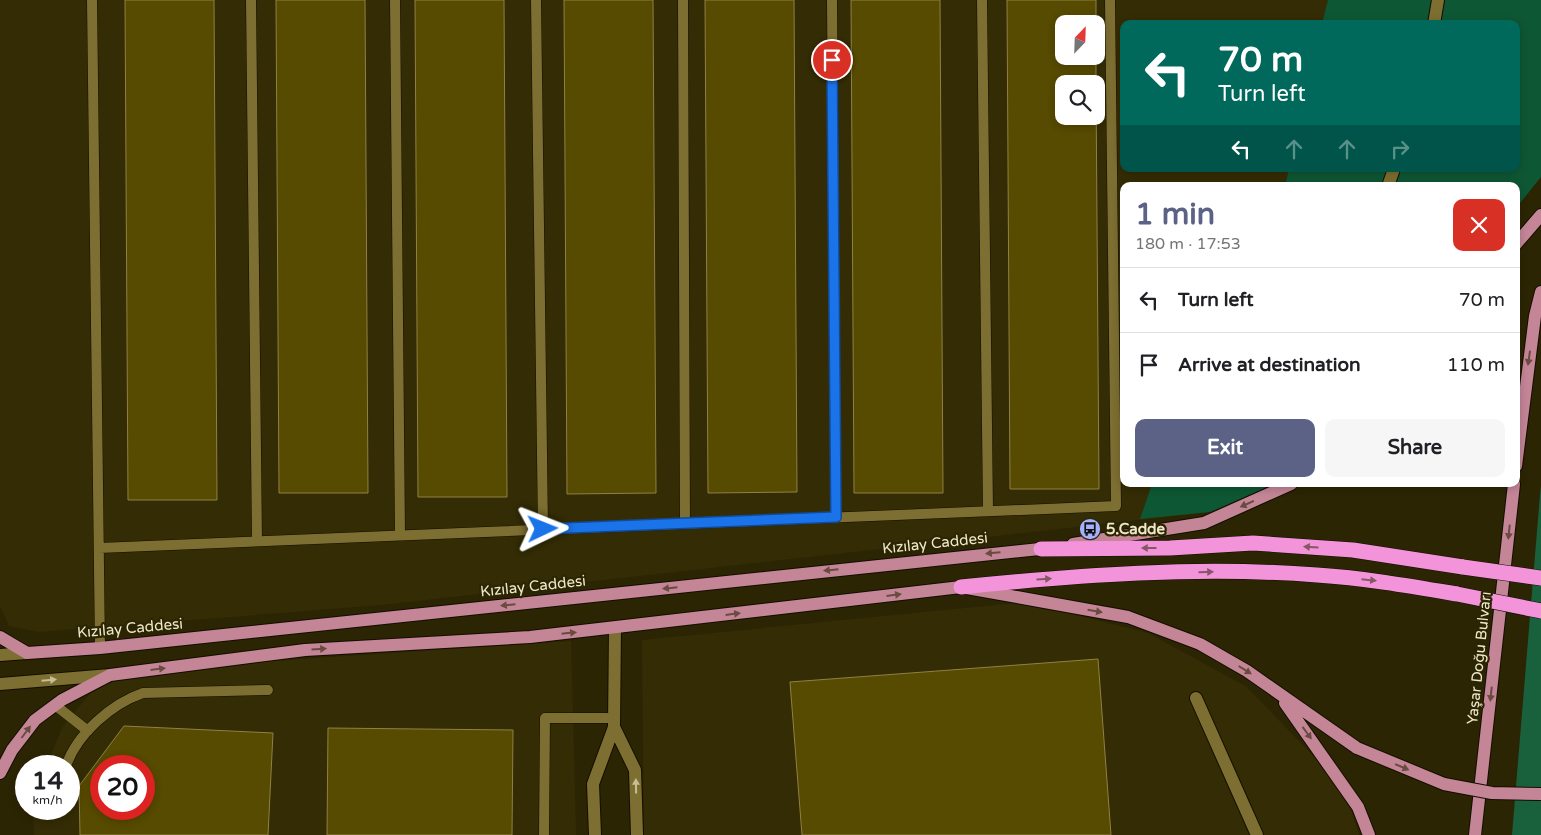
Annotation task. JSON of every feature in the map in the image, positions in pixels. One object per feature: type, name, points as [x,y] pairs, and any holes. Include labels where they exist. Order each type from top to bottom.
[{"type":"highway","points":[[1041,549],[1170,548],[1253,543],[1353,550],[1541,578]]},
{"type":"highway","points":[[961,588],[1028,580],[1220,571],[1337,576],[1376,580],[1541,611]]},
{"type":"main road","points":[[1520,239],[1541,215]]},
{"type":"main road","points":[[1520,433],[1531,344],[1541,292]]},
{"type":"main road","name":"Kızılay Caddesi","points":[[27,653],[100,648],[611,595],[915,560],[1041,549],[1204,523],[1284,487]]},
{"type":"main road","name":"Yaşar Doğu Bulvarı","points":[[1475,835],[1514,487]]},
{"type":"main road","points":[[0,773],[12,750],[35,720],[55,705],[110,675],[305,650],[530,637],[961,588],[1128,616],[1200,644],[1247,671],[1358,748],[1444,784],[1492,793],[1541,794]]},
{"type":"main road","points":[[0,637],[27,653]]},
{"type":"main road","points":[[1278,693],[1358,807],[1370,835]]},
{"type":"street","points":[[1435,20],[1438,0]]},
{"type":"street","points":[[595,835],[593,784],[614,723],[615,628]]},
{"type":"street","points":[[0,655],[27,653]]},
{"type":"street","points":[[0,684],[110,675]]},
{"type":"street","points":[[1196,698],[1257,835]]},
{"type":"street","points":[[614,723],[635,770],[637,835]]},
{"type":"lane","points":[[92,0],[100,648]]},
{"type":"lane","points":[[251,0],[258,541]]},
{"type":"lane","points":[[395,0],[400,535]]},
{"type":"lane","points":[[536,0],[543,529]]},
{"type":"lane","points":[[683,0],[685,523]]},
{"type":"lane","points":[[832,0],[836,517]]},
{"type":"lane","points":[[982,0],[988,511]]},
{"type":"lane","points":[[99,548],[1116,506],[1110,0]]},
{"type":"lane","points":[[72,755],[78,742],[88,731],[127,698],[143,693],[268,690]]},
{"type":"lane","points":[[55,705],[88,731]]},
{"type":"lane","points":[[544,835],[545,718],[614,723]]},
{"type":"shaded area","points":[[0,0],[1541,0],[1541,177],[1520,203],[1520,182],[1120,182],[1120,487],[1265,487],[1210,512],[382,605],[39,632],[9,626],[0,606]]},
{"type":"shaded area","points":[[1025,602],[1148,633],[1247,687],[1344,788],[1359,835],[644,835],[642,640]]},
{"type":"shaded area","points":[[571,641],[576,835],[34,835],[33,820],[80,820],[80,755],[51,755],[63,726],[108,672]]},
{"type":"green space","points":[[1328,0],[1541,0],[1541,177],[1520,203],[1520,182],[1286,182],[1288,172],[1520,172],[1520,20],[1323,20]]},
{"type":"green space","points":[[1541,486],[1541,835],[1512,835],[1540,495]]},
{"type":"green space","points":[[1151,487],[1265,487],[1210,512],[1140,519]]},
{"type":"building","points":[[125,0],[214,0],[217,500],[128,500]]},
{"type":"building","points":[[276,0],[365,0],[368,493],[279,493]]},
{"type":"building","points":[[415,0],[504,0],[507,497],[418,497]]},
{"type":"building","points":[[564,0],[653,0],[656,493],[567,494]]},
{"type":"building","points":[[705,0],[794,0],[797,492],[708,493]]},
{"type":"building","points":[[851,0],[940,0],[943,493],[854,493]]},
{"type":"building","points":[[1007,0],[1096,0],[1096,15],[1055,15],[1055,65],[1096,65],[1096,75],[1055,75],[1055,125],[1096,125],[1099,489],[1010,489]]},
{"type":"building","points":[[1098,659],[1111,835],[802,835],[790,682]]},
{"type":"building","points":[[124,726],[273,733],[268,835],[80,835],[80,785],[90,771],[90,820],[155,820],[155,755],[102,755]]},
{"type":"building","points":[[328,728],[513,730],[512,835],[327,835]]},
{"type":"place","name":"5.Cadde","points":[[1090,529]]},
{"type":"route","points":[[543,529],[836,517],[832,60]]}]
